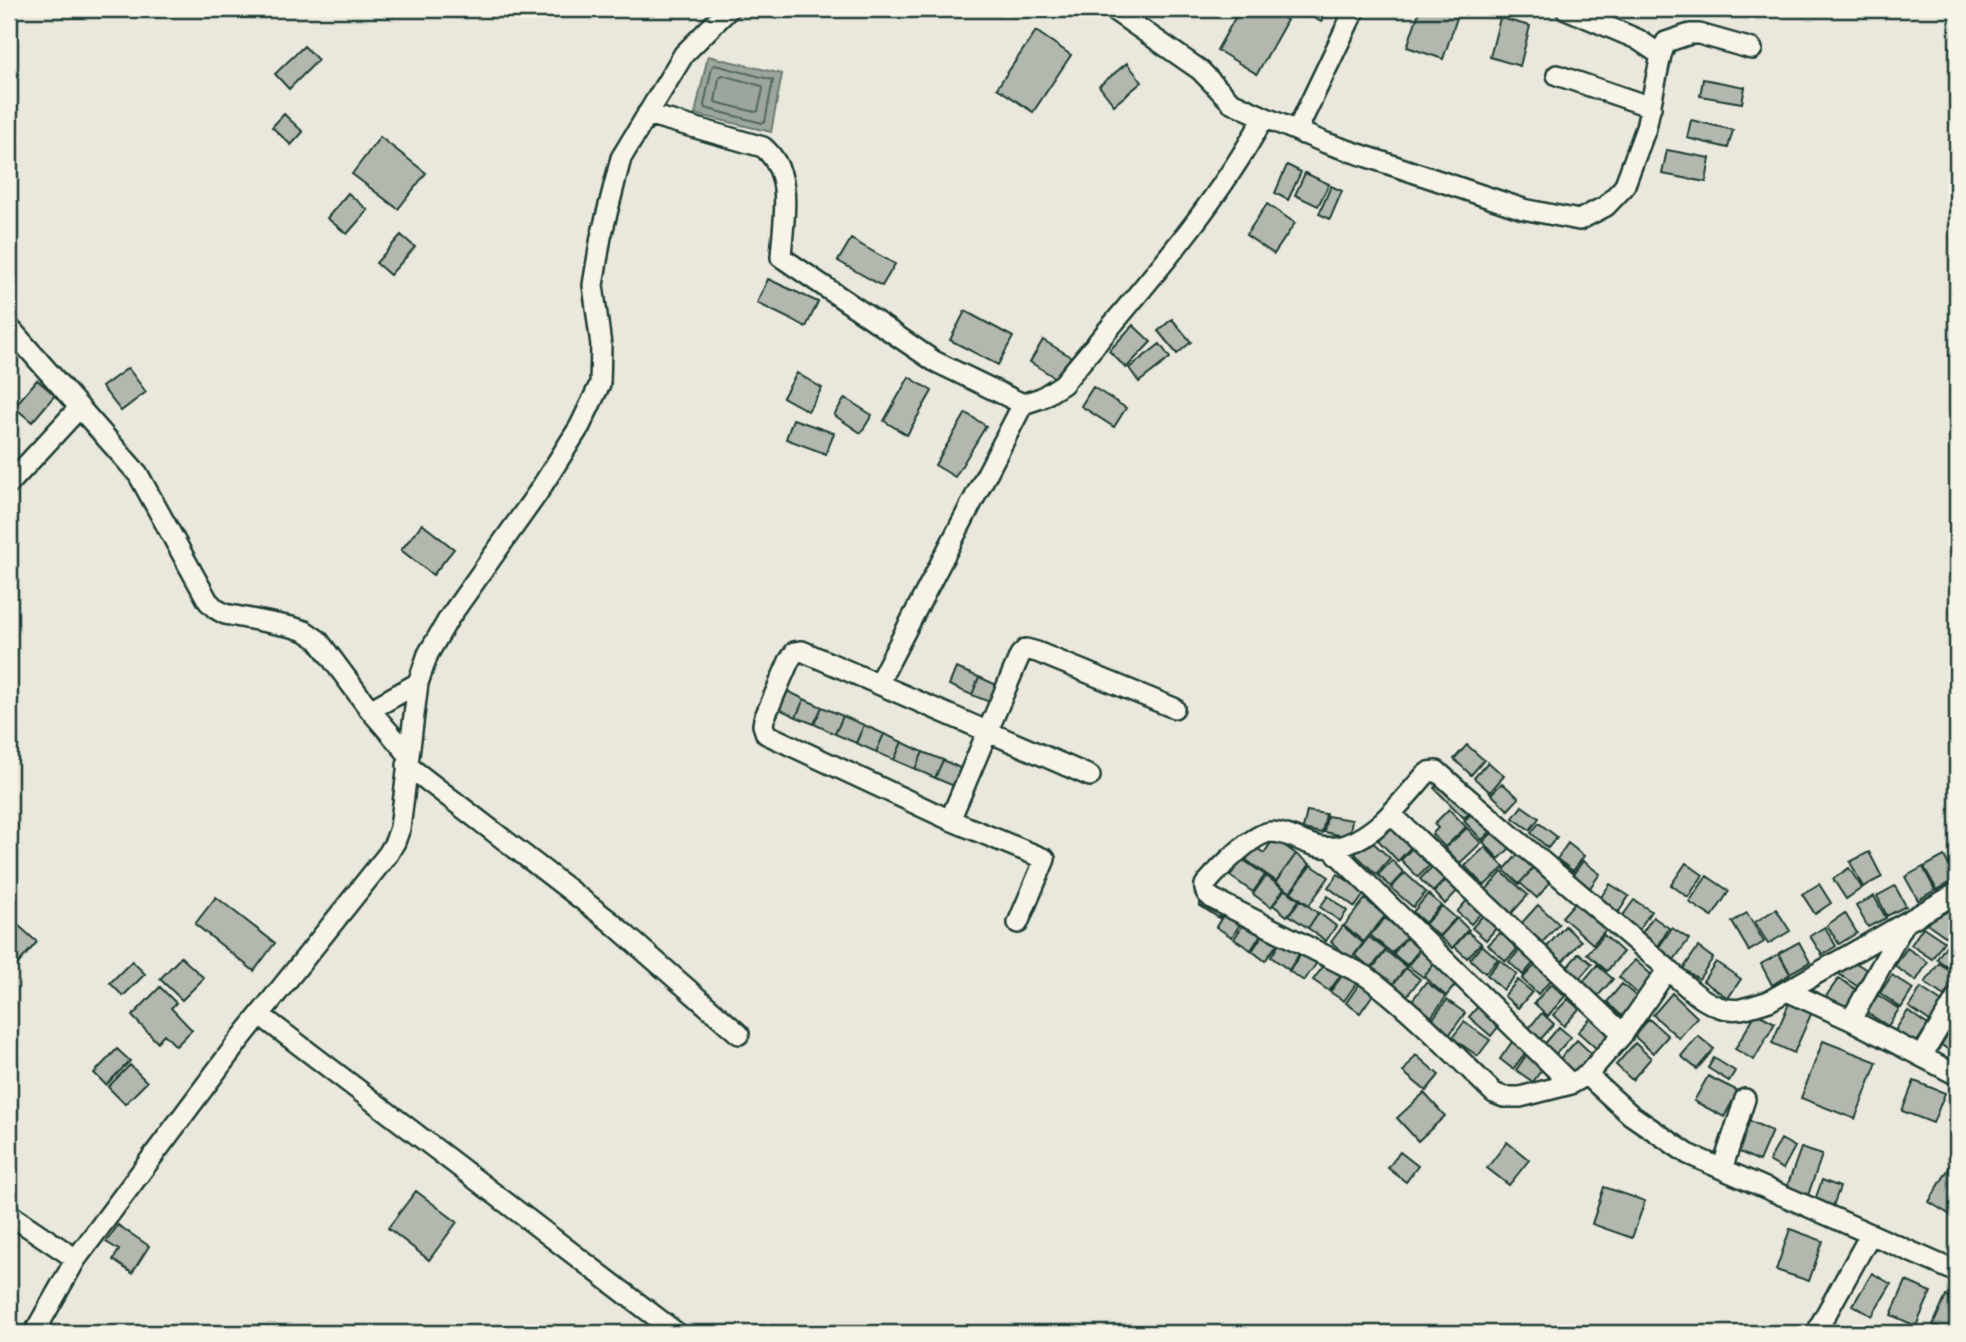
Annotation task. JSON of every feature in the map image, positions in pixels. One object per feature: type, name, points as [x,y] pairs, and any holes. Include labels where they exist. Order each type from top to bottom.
[{"type":"street","points":[[34,1333],[76,1259],[238,1042],[395,842],[400,828],[418,683],[428,654],[449,618],[537,495],[580,426],[600,384],[601,345],[593,285],[601,237],[621,158],[684,54],[729,9]]},
{"type":"street","points":[[1112,9],[1200,70],[1231,102],[1264,117],[1326,143],[1523,209],[1579,220],[1606,206],[1624,187],[1651,107],[1666,42],[1690,34],[1699,34],[1752,49]]},
{"type":"street","points":[[1303,134],[1301,122],[1355,9]]},
{"type":"street","points":[[1566,9],[1637,39],[1661,55]]},
{"type":"street","points":[[1557,75],[1651,107]]},
{"type":"street","points":[[647,114],[763,147],[774,156],[785,183],[781,257],[934,360],[1023,404]]},
{"type":"street","points":[[878,684],[1023,404],[1041,398],[1063,384],[1188,232],[1246,151],[1264,117]]},
{"type":"street","points":[[9,327],[138,474],[199,586],[216,609],[225,614],[292,627],[305,631],[318,640],[408,759],[611,922],[739,1034]]},
{"type":"street","points":[[9,484],[79,408]]},
{"type":"street","points":[[950,820],[1020,655],[1026,649],[1174,708]]},
{"type":"street","points":[[1018,923],[1045,859],[950,820],[766,733],[763,729],[764,719],[789,661],[795,652],[802,651],[1090,776]]},
{"type":"street","points":[[370,710],[418,683]]},
{"type":"street","points":[[1668,969],[1623,1034],[1579,1079],[1520,1097],[1504,1097],[1494,1093],[1435,1035],[1366,976],[1213,900],[1204,889],[1209,880],[1245,846],[1268,832],[1331,848],[1355,841],[1391,814],[1425,775],[1437,771],[1668,969],[1693,992],[1724,1009],[1739,1010],[1769,1001],[1957,893]]},
{"type":"street","points":[[1391,814],[1623,1034]]},
{"type":"street","points":[[1331,848],[1579,1079],[1630,1115],[1688,1154],[1957,1272]]},
{"type":"street","points":[[1851,1020],[1906,922]]},
{"type":"street","points":[[1787,991],[1851,1020],[1957,1075]]},
{"type":"street","points":[[1922,1056],[1957,997]]},
{"type":"street","points":[[260,1015],[677,1333]]},
{"type":"street","points":[[1722,1169],[1745,1099]]},
{"type":"street","points":[[9,1214],[76,1259]]},
{"type":"street","points":[[1820,1325],[1870,1235]]},
{"type":"water","points":[[708,56],[782,74],[771,132],[695,114]]},
{"type":"building","points":[[1240,9],[1268,9],[1287,20],[1257,74],[1217,50]]},
{"type":"building","points":[[1298,9],[1329,9],[1321,22]]},
{"type":"building","points":[[1420,9],[1449,9],[1459,12],[1443,59],[1407,47]]},
{"type":"building","points":[[1500,18],[1530,26],[1520,66],[1490,57]]},
{"type":"building","points":[[1036,31],[1071,55],[1033,112],[997,88]]},
{"type":"building","points":[[304,46],[318,60],[289,89],[275,74]]},
{"type":"building","points":[[1127,63],[1142,82],[1114,105],[1099,86]]},
{"type":"building","points":[[1703,79],[1745,87],[1742,103],[1700,96]]},
{"type":"building","points":[[284,114],[303,132],[291,145],[272,127]]},
{"type":"building","points":[[1691,120],[1733,130],[1728,148],[1687,138]]},
{"type":"building","points":[[380,137],[426,173],[398,209],[352,174]]},
{"type":"building","points":[[1667,150],[1710,158],[1706,182],[1662,174]]},
{"type":"building","points":[[1287,165],[1301,172],[1288,200],[1275,193]]},
{"type":"building","points":[[1305,173],[1329,184],[1318,206],[1295,195]]},
{"type":"building","points":[[1331,186],[1342,191],[1330,219],[1319,214]]},
{"type":"building","points":[[348,193],[368,210],[347,234],[327,218]]},
{"type":"building","points":[[1267,204],[1295,223],[1274,254],[1246,235]]},
{"type":"building","points":[[401,235],[415,247],[390,275],[376,263]]},
{"type":"building","points":[[851,239],[895,264],[882,286],[838,261]]},
{"type":"building","points":[[768,279],[818,302],[806,327],[757,303]]},
{"type":"building","points":[[965,311],[1013,337],[998,365],[950,340]]},
{"type":"building","points":[[1172,319],[1191,342],[1177,354],[1158,331]]},
{"type":"building","points":[[1133,325],[1151,342],[1126,368],[1109,351]]},
{"type":"building","points":[[1043,340],[1073,358],[1059,380],[1030,362]]},
{"type":"building","points":[[1160,344],[1170,358],[1139,382],[1129,368]]},
{"type":"building","points":[[128,368],[146,392],[121,411],[102,387]]},
{"type":"building","points":[[797,373],[822,388],[808,411],[783,397]]},
{"type":"building","points":[[909,377],[932,391],[907,435],[884,421]]},
{"type":"building","points":[[37,380],[55,395],[32,422],[14,407]]},
{"type":"building","points":[[1093,387],[1126,408],[1114,427],[1081,406]]},
{"type":"building","points":[[845,398],[872,415],[861,433],[834,415]]},
{"type":"building","points":[[966,413],[986,426],[955,477],[935,465]]},
{"type":"building","points":[[793,419],[834,433],[826,454],[786,439]]},
{"type":"building","points":[[422,524],[454,549],[433,575],[401,550]]},
{"type":"building","points":[[956,668],[979,677],[972,695],[949,685]]},
{"type":"building","points":[[979,677],[999,686],[992,703],[972,695]]},
{"type":"building","points":[[783,689],[804,699],[796,717],[775,707]]},
{"type":"building","points":[[804,699],[822,707],[814,724],[796,717]]},
{"type":"building","points":[[822,707],[843,716],[835,734],[814,724]]},
{"type":"building","points":[[843,716],[864,725],[856,743],[835,734]]},
{"type":"building","points":[[864,725],[884,734],[876,752],[856,743]]},
{"type":"building","points":[[884,734],[902,742],[894,760],[876,752]]},
{"type":"building","points":[[902,742],[923,752],[915,769],[894,760]]},
{"type":"building","points":[[1467,745],[1484,760],[1471,775],[1454,759]]},
{"type":"building","points":[[923,752],[943,760],[935,778],[915,769]]},
{"type":"building","points":[[943,760],[962,769],[954,786],[935,778]]},
{"type":"building","points":[[1488,762],[1504,776],[1490,792],[1474,778]]},
{"type":"building","points":[[1444,777],[1475,808],[1464,818],[1434,788]]},
{"type":"building","points":[[1502,783],[1519,798],[1508,810],[1491,794]]},
{"type":"building","points":[[1522,806],[1539,818],[1530,830],[1513,818]]},
{"type":"building","points":[[1478,807],[1496,826],[1482,840],[1464,821]]},
{"type":"building","points":[[1449,809],[1466,827],[1445,847],[1432,834],[1438,828],[1434,824]]},
{"type":"building","points":[[1307,811],[1326,814],[1322,833],[1303,829]]},
{"type":"building","points":[[1327,816],[1352,820],[1349,837],[1324,832]]},
{"type":"building","points":[[1539,823],[1557,837],[1548,848],[1531,833]]},
{"type":"building","points":[[1392,825],[1413,845],[1398,861],[1378,840]]},
{"type":"building","points":[[1499,826],[1515,843],[1499,859],[1483,842]]},
{"type":"building","points":[[1467,828],[1481,843],[1460,863],[1445,848]]},
{"type":"building","points":[[1274,838],[1296,854],[1276,881],[1246,860],[1255,847],[1264,853]]},
{"type":"building","points":[[1369,839],[1390,858],[1376,874],[1355,854]]},
{"type":"building","points":[[1568,843],[1584,856],[1573,871],[1557,859]]},
{"type":"building","points":[[1414,846],[1432,863],[1418,877],[1401,860]]},
{"type":"building","points":[[1485,847],[1504,867],[1484,886],[1465,866]]},
{"type":"building","points":[[1520,852],[1535,866],[1519,884],[1504,870]]},
{"type":"building","points":[[1869,852],[1882,877],[1863,887],[1850,862]]},
{"type":"building","points":[[1296,854],[1310,864],[1290,892],[1276,882]]},
{"type":"building","points":[[1944,856],[1956,879],[1937,890],[1924,867]]},
{"type":"building","points":[[1242,859],[1265,875],[1253,892],[1230,876]]},
{"type":"building","points":[[1392,860],[1404,873],[1391,887],[1378,875]]},
{"type":"building","points":[[1583,861],[1600,874],[1589,889],[1572,876]]},
{"type":"building","points":[[1686,863],[1703,875],[1688,897],[1671,885]]},
{"type":"building","points":[[1537,864],[1553,879],[1537,898],[1520,883]]},
{"type":"building","points":[[1311,865],[1329,877],[1309,905],[1291,892]]},
{"type":"building","points":[[1434,865],[1447,877],[1433,892],[1420,879]]},
{"type":"building","points":[[1923,867],[1935,890],[1918,900],[1905,877]]},
{"type":"building","points":[[1849,868],[1862,888],[1846,899],[1833,879]]},
{"type":"building","points":[[1502,872],[1528,895],[1510,915],[1484,892]]},
{"type":"building","points":[[1405,873],[1426,892],[1413,907],[1391,888]]},
{"type":"building","points":[[1338,874],[1365,893],[1355,907],[1328,887]]},
{"type":"building","points":[[1266,876],[1284,889],[1271,907],[1253,894]]},
{"type":"building","points":[[1707,876],[1729,891],[1712,917],[1689,902]]},
{"type":"building","points":[[1448,878],[1459,889],[1445,904],[1434,892]]},
{"type":"building","points":[[1610,884],[1629,896],[1618,913],[1599,900]]},
{"type":"building","points":[[1819,884],[1831,903],[1815,914],[1802,894]]},
{"type":"building","points":[[1895,886],[1906,906],[1887,916],[1877,896]]},
{"type":"building","points":[[1285,889],[1299,900],[1287,916],[1273,905]]},
{"type":"building","points":[[1428,894],[1441,905],[1425,923],[1413,912]]},
{"type":"building","points":[[1206,895],[1225,908],[1219,918],[1199,905]]},
{"type":"building","points":[[1328,896],[1347,911],[1340,921],[1320,907]]},
{"type":"building","points":[[1874,896],[1886,918],[1868,927],[1856,906]]},
{"type":"building","points":[[216,897],[275,943],[254,971],[195,924]]},
{"type":"building","points":[[1580,897],[1611,924],[1593,944],[1562,917]]},
{"type":"building","points":[[1365,899],[1385,916],[1364,942],[1344,926]]},
{"type":"building","points":[[1468,899],[1482,912],[1471,924],[1457,912]]},
{"type":"building","points":[[1300,900],[1318,913],[1308,928],[1289,915]]},
{"type":"building","points":[[1634,900],[1651,911],[1639,930],[1621,918]]},
{"type":"building","points":[[1942,903],[1957,913],[1957,924],[1948,938],[1928,924]]},
{"type":"building","points":[[1538,905],[1559,924],[1539,946],[1518,927]]},
{"type":"building","points":[[1442,906],[1456,918],[1439,936],[1425,924]]},
{"type":"building","points":[[1228,907],[1244,918],[1232,937],[1216,927]]},
{"type":"building","points":[[1776,909],[1790,931],[1768,944],[1755,922]]},
{"type":"building","points":[[1319,913],[1336,926],[1326,941],[1308,928]]},
{"type":"building","points":[[1747,913],[1764,942],[1749,951],[1732,922]]},
{"type":"building","points":[[1845,913],[1857,933],[1839,944],[1827,925]]},
{"type":"building","points":[[1484,914],[1498,926],[1486,940],[1472,928]]},
{"type":"building","points":[[9,917],[37,942],[11,972],[9,970]]},
{"type":"building","points":[[1248,917],[1265,928],[1251,950],[1234,939]]},
{"type":"building","points":[[1653,917],[1669,928],[1657,948],[1640,936]]},
{"type":"building","points":[[1385,918],[1407,936],[1392,953],[1370,935]]},
{"type":"building","points":[[1457,918],[1469,930],[1453,948],[1440,937]]},
{"type":"building","points":[[1343,926],[1363,943],[1351,959],[1331,942]]},
{"type":"building","points":[[1565,926],[1581,941],[1562,962],[1546,948]]},
{"type":"building","points":[[1268,927],[1282,937],[1265,961],[1252,951]]},
{"type":"building","points":[[1825,927],[1836,946],[1822,955],[1810,936]]},
{"type":"building","points":[[1923,927],[1944,941],[1932,959],[1911,945]]},
{"type":"building","points":[[1672,928],[1689,939],[1673,961],[1657,950]]},
{"type":"building","points":[[1467,931],[1481,943],[1467,958],[1454,946]]},
{"type":"building","points":[[1501,932],[1519,947],[1506,961],[1488,945]]},
{"type":"building","points":[[1604,935],[1623,952],[1607,971],[1587,954]]},
{"type":"building","points":[[1284,936],[1303,948],[1289,970],[1271,957]]},
{"type":"building","points":[[1369,937],[1386,950],[1371,968],[1355,955]]},
{"type":"building","points":[[1406,938],[1420,949],[1407,965],[1393,954]]},
{"type":"building","points":[[1949,941],[1957,947],[1957,973],[1937,959]]},
{"type":"building","points":[[1799,942],[1810,962],[1790,973],[1779,953]]},
{"type":"building","points":[[1482,945],[1498,959],[1485,973],[1470,959]]},
{"type":"building","points":[[1306,947],[1321,957],[1304,981],[1289,971]]},
{"type":"building","points":[[1522,947],[1536,960],[1523,975],[1509,962]]},
{"type":"building","points":[[1698,947],[1713,958],[1699,979],[1683,969]]},
{"type":"building","points":[[1907,948],[1928,962],[1916,981],[1895,966]]},
{"type":"building","points":[[1420,950],[1435,962],[1423,977],[1408,966]]},
{"type":"building","points":[[1386,951],[1406,967],[1392,985],[1372,969]]},
{"type":"building","points":[[1579,953],[1592,964],[1577,981],[1565,970]]},
{"type":"building","points":[[1779,954],[1790,974],[1772,985],[1761,964]]},
{"type":"building","points":[[181,957],[204,978],[182,1000],[160,979]]},
{"type":"building","points":[[1850,959],[1870,972],[1860,988],[1839,974]]},
{"type":"building","points":[[1328,960],[1344,971],[1329,991],[1313,980]]},
{"type":"building","points":[[1500,960],[1517,974],[1503,990],[1487,975]]},
{"type":"building","points":[[1635,960],[1654,977],[1639,995],[1619,977]]},
{"type":"building","points":[[132,961],[145,974],[123,996],[110,983]]},
{"type":"building","points":[[1716,962],[1741,979],[1728,998],[1703,981]]},
{"type":"building","points":[[1435,963],[1458,982],[1446,996],[1424,977]]},
{"type":"building","points":[[1537,963],[1553,978],[1538,994],[1522,979]]},
{"type":"building","points":[[1939,963],[1957,975],[1944,996],[1925,983]]},
{"type":"building","points":[[1597,965],[1613,979],[1596,998],[1581,984]]},
{"type":"building","points":[[1406,968],[1420,979],[1406,997],[1392,986]]},
{"type":"building","points":[[1345,972],[1358,981],[1344,1001],[1330,992]]},
{"type":"building","points":[[1892,975],[1913,989],[1901,1008],[1880,993]]},
{"type":"building","points":[[1839,978],[1858,991],[1844,1013],[1824,999]]},
{"type":"building","points":[[1518,980],[1532,992],[1518,1008],[1504,996]]},
{"type":"building","points":[[1426,982],[1446,997],[1431,1017],[1411,1002]]},
{"type":"building","points":[[1360,983],[1374,993],[1360,1013],[1346,1003]]},
{"type":"building","points":[[1551,984],[1565,996],[1548,1016],[1534,1003]]},
{"type":"building","points":[[1622,984],[1638,998],[1622,1016],[1607,1002]]},
{"type":"building","points":[[160,987],[176,1003],[171,1008],[192,1030],[176,1046],[164,1034],[157,1042],[132,1016]]},
{"type":"building","points":[[1921,988],[1945,1004],[1933,1023],[1909,1007]]},
{"type":"building","points":[[1672,993],[1697,1017],[1679,1038],[1653,1015]]},
{"type":"building","points":[[1878,995],[1899,1009],[1888,1026],[1866,1012]]},
{"type":"building","points":[[1568,999],[1579,1009],[1564,1026],[1553,1015]]},
{"type":"building","points":[[1447,1000],[1465,1013],[1449,1035],[1431,1021]]},
{"type":"building","points":[[1790,1001],[1812,1012],[1794,1053],[1772,1043]]},
{"type":"building","points":[[1480,1004],[1502,1022],[1491,1036],[1469,1017]]},
{"type":"building","points":[[1908,1011],[1928,1025],[1914,1046],[1894,1032]]},
{"type":"building","points":[[1542,1013],[1554,1024],[1539,1041],[1527,1030]]},
{"type":"building","points":[[1756,1013],[1775,1023],[1754,1060],[1735,1049]]},
{"type":"building","points":[[1592,1017],[1610,1033],[1597,1049],[1578,1032]]},
{"type":"building","points":[[1957,1018],[1957,1056],[1939,1043]]},
{"type":"building","points":[[1649,1019],[1668,1036],[1653,1053],[1634,1036]]},
{"type":"building","points":[[1464,1022],[1490,1040],[1478,1056],[1452,1038]]},
{"type":"building","points":[[1559,1027],[1571,1037],[1554,1056],[1543,1046]]},
{"type":"building","points":[[1698,1036],[1714,1049],[1697,1069],[1681,1056]]},
{"type":"building","points":[[1577,1040],[1593,1055],[1576,1075],[1559,1060]]},
{"type":"building","points":[[1823,1041],[1877,1062],[1855,1119],[1801,1098]]},
{"type":"building","points":[[1512,1042],[1526,1052],[1513,1069],[1500,1059]]},
{"type":"building","points":[[1635,1043],[1651,1058],[1632,1080],[1616,1065]]},
{"type":"building","points":[[117,1049],[130,1061],[106,1085],[94,1073]]},
{"type":"building","points":[[1527,1054],[1544,1066],[1533,1082],[1516,1070]]},
{"type":"building","points":[[1416,1055],[1439,1075],[1426,1091],[1403,1072]]},
{"type":"building","points":[[1714,1058],[1735,1071],[1729,1081],[1708,1068]]},
{"type":"building","points":[[130,1065],[147,1082],[125,1104],[108,1087]]},
{"type":"building","points":[[1708,1076],[1738,1091],[1724,1117],[1694,1101]]},
{"type":"building","points":[[1914,1081],[1945,1093],[1933,1123],[1902,1111]]},
{"type":"building","points":[[1424,1093],[1445,1116],[1418,1141],[1397,1118]]},
{"type":"building","points":[[1748,1120],[1772,1131],[1759,1161],[1735,1150]]},
{"type":"building","points":[[1781,1139],[1795,1147],[1783,1169],[1769,1161]]},
{"type":"building","points":[[1507,1142],[1529,1160],[1509,1185],[1487,1168]]},
{"type":"building","points":[[1801,1148],[1822,1155],[1808,1195],[1787,1187]]},
{"type":"building","points":[[1400,1152],[1418,1166],[1406,1182],[1388,1168]]},
{"type":"building","points":[[1957,1157],[1957,1219],[1929,1202]]},
{"type":"building","points":[[1822,1180],[1840,1187],[1833,1206],[1815,1200]]},
{"type":"building","points":[[1604,1187],[1645,1201],[1632,1238],[1592,1224]]},
{"type":"building","points":[[416,1191],[457,1222],[429,1260],[388,1228]]},
{"type":"building","points":[[118,1225],[149,1246],[132,1273],[113,1260],[119,1250],[106,1242]]},
{"type":"building","points":[[1790,1229],[1823,1241],[1809,1281],[1776,1270]]},
{"type":"building","points":[[1872,1273],[1891,1284],[1872,1316],[1853,1305]]},
{"type":"building","points":[[1906,1281],[1931,1292],[1916,1326],[1891,1315]]},
{"type":"building","points":[[1946,1296],[1957,1301],[1957,1333],[1933,1325]]}]
